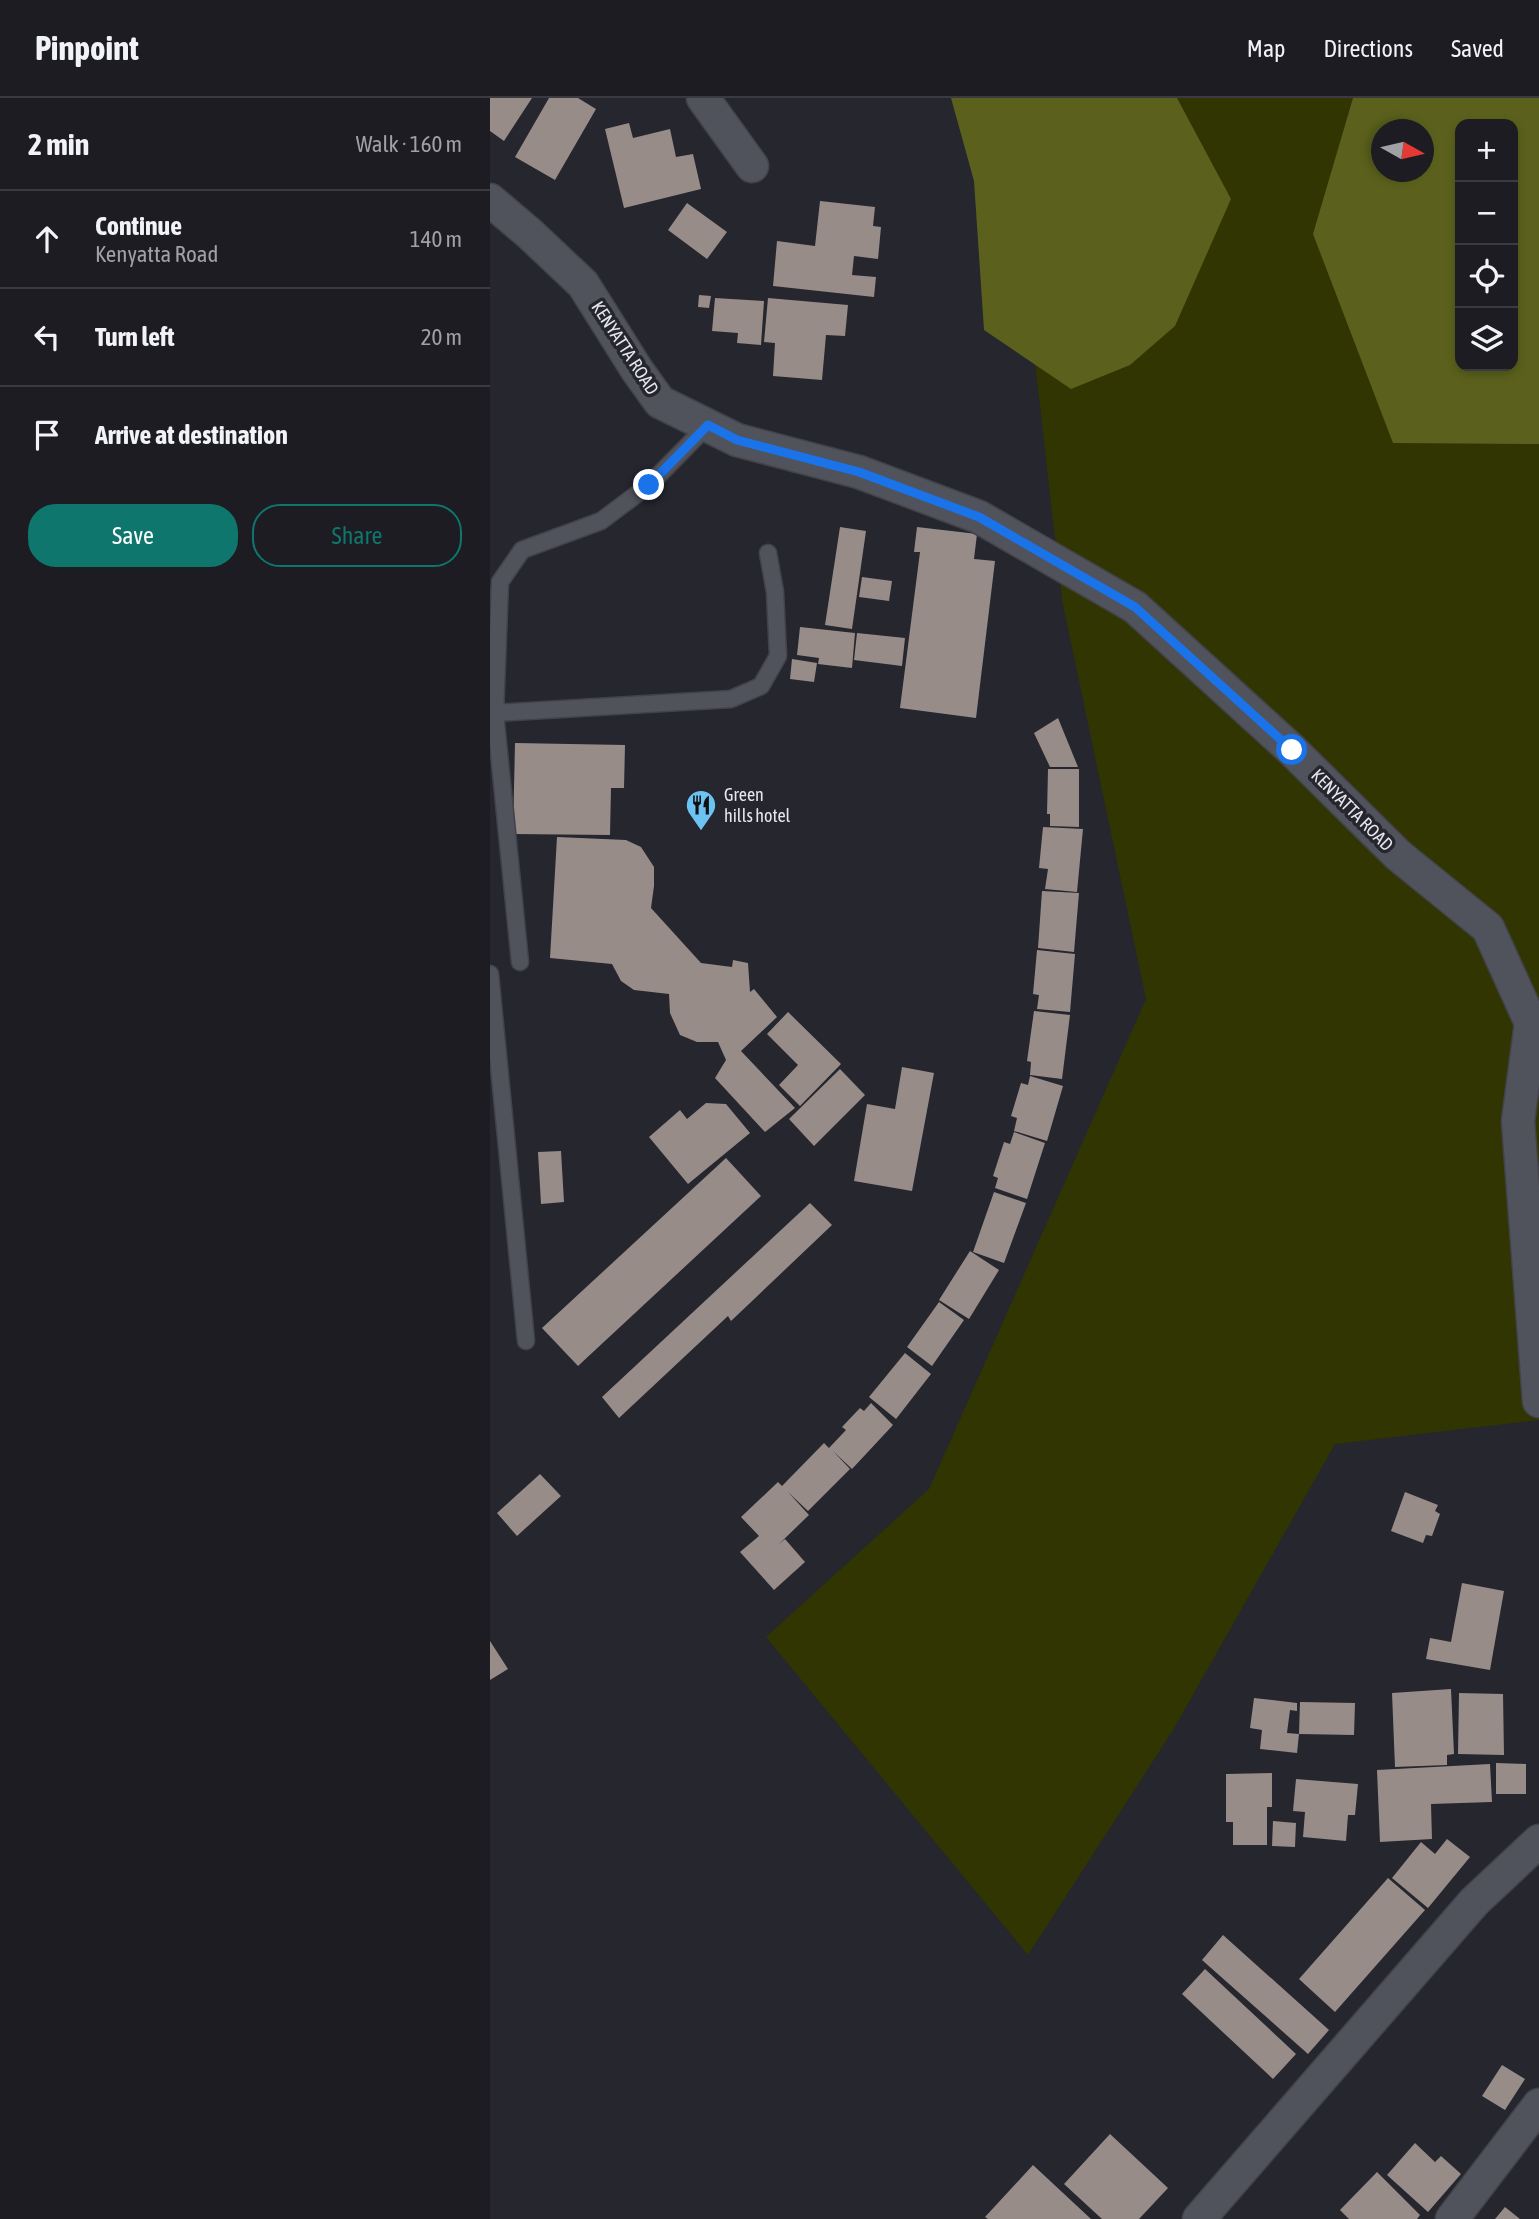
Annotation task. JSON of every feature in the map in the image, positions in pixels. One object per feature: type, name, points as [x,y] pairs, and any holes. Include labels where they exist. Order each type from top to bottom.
[{"type":"street","points":[[703,98],[752,166]]},
{"type":"street","name":"KENYATTA ROAD","points":[[490,200],[583,284],[660,402],[737,440],[859,472],[979,517],[1135,607],[1292,750],[1398,855],[1488,928],[1531,1023],[1518,1121],[1539,1401]]},
{"type":"street","points":[[1199,2219],[1474,1902],[1539,1841]]},
{"type":"street","points":[[1452,2219],[1539,2105]]},
{"type":"lane","points":[[520,962],[495,713],[500,582],[522,550],[601,521],[649,485],[708,425]]},
{"type":"lane","points":[[495,713],[731,699],[761,686],[778,656],[775,592],[768,553]]},
{"type":"lane","points":[[490,974],[526,1341]]},
{"type":"green space","points":[[951,98],[1177,98],[1231,199],[1175,326],[1130,365],[1071,389],[984,330],[974,181]]},
{"type":"green space","points":[[1005,98],[1539,98],[1539,1420],[1335,1444],[1173,1730],[1028,1955],[766,1637],[929,1489],[1146,999],[1062,600]]},
{"type":"green space","points":[[1353,98],[1539,98],[1539,444],[1393,443],[1313,234]]},
{"type":"building","points":[[490,98],[532,98],[504,141],[490,131]]},
{"type":"building","points":[[549,98],[578,98],[596,109],[555,180],[515,157]]},
{"type":"building","points":[[629,123],[633,138],[670,129],[676,157],[693,154],[701,189],[624,208],[605,129]]},
{"type":"building","points":[[820,201],[875,207],[873,226],[881,227],[878,259],[854,256],[852,275],[876,277],[874,297],[773,286],[777,241],[815,246]]},
{"type":"building","points":[[687,203],[727,232],[707,259],[668,230]]},
{"type":"building","points":[[699,295],[711,296],[709,308],[698,307]]},
{"type":"building","points":[[715,298],[764,301],[761,345],[737,343],[738,333],[712,331]]},
{"type":"building","points":[[768,298],[848,305],[845,336],[826,335],[822,380],[773,376],[775,343],[764,342]]},
{"type":"building","points":[[840,527],[866,531],[852,629],[825,625]]},
{"type":"building","points":[[917,527],[977,534],[974,559],[995,561],[976,718],[900,708],[920,552],[914,552]]},
{"type":"building","points":[[862,577],[892,581],[889,601],[859,597]]},
{"type":"building","points":[[800,627],[855,633],[852,668],[818,664],[819,658],[797,655]]},
{"type":"building","points":[[857,633],[905,638],[902,666],[854,660]]},
{"type":"building","points":[[792,659],[817,663],[814,682],[790,679]]},
{"type":"building","points":[[1058,718],[1078,767],[1050,767],[1034,733]]},
{"type":"building","points":[[515,743],[625,745],[624,788],[611,788],[610,835],[513,834]]},
{"type":"building","points":[[1048,769],[1079,769],[1079,827],[1050,826],[1050,814],[1047,814]]},
{"type":"building","points":[[1043,827],[1083,829],[1077,892],[1045,889],[1048,869],[1039,868]]},
{"type":"building","points":[[557,837],[626,840],[641,847],[654,867],[651,908],[701,963],[732,967],[733,960],[748,963],[750,992],[754,989],[777,1017],[741,1051],[795,1108],[765,1132],[715,1078],[726,1060],[718,1042],[697,1042],[680,1035],[670,1013],[669,994],[634,990],[621,981],[612,964],[550,958]]},
{"type":"building","points":[[1042,891],[1079,893],[1074,952],[1038,948]]},
{"type":"building","points":[[1037,950],[1075,954],[1070,1012],[1037,1009],[1039,995],[1033,994]]},
{"type":"building","points":[[1034,1011],[1070,1015],[1062,1079],[1030,1075],[1031,1062],[1027,1061]]},
{"type":"building","points":[[788,1012],[841,1064],[800,1106],[779,1085],[798,1065],[767,1034]]},
{"type":"building","points":[[902,1067],[934,1073],[912,1191],[854,1181],[867,1104],[895,1109]]},
{"type":"building","points":[[840,1069],[865,1095],[814,1146],[789,1119]]},
{"type":"building","points":[[1030,1076],[1063,1086],[1047,1141],[1014,1131],[1017,1118],[1011,1116],[1021,1083],[1028,1085]]},
{"type":"building","points":[[706,1103],[726,1104],[750,1133],[688,1184],[649,1137],[680,1110],[687,1119]]},
{"type":"building","points":[[1014,1132],[1045,1143],[1027,1199],[995,1188],[998,1178],[993,1176],[1004,1142],[1010,1144]]},
{"type":"building","points":[[561,1151],[564,1202],[541,1204],[538,1152]]},
{"type":"building","points":[[726,1158],[761,1196],[578,1366],[542,1328]]},
{"type":"building","points":[[994,1192],[1026,1203],[1004,1263],[973,1252]]},
{"type":"building","points":[[810,1203],[832,1225],[731,1321],[728,1316],[619,1418],[602,1397]]},
{"type":"building","points":[[970,1251],[999,1270],[969,1319],[939,1300]]},
{"type":"building","points":[[939,1302],[964,1320],[932,1366],[907,1347]]},
{"type":"building","points":[[905,1353],[931,1374],[896,1419],[869,1397]]},
{"type":"building","points":[[871,1403],[893,1425],[852,1469],[833,1451],[850,1469],[808,1511],[788,1492],[809,1515],[778,1545],[785,1539],[805,1562],[774,1590],[740,1552],[759,1536],[741,1517],[778,1482],[782,1486],[824,1443],[829,1448],[846,1430],[842,1427],[860,1408],[864,1411]]},
{"type":"building","points":[[540,1474],[561,1496],[517,1536],[497,1513]]},
{"type":"building","points":[[1405,1492],[1438,1505],[1435,1511],[1440,1514],[1432,1536],[1426,1535],[1423,1543],[1391,1531]]},
{"type":"building","points":[[1462,1583],[1504,1591],[1490,1670],[1426,1659],[1430,1638],[1451,1642]]},
{"type":"building","points":[[490,1641],[508,1669],[490,1680]]},
{"type":"building","points":[[1451,1689],[1454,1754],[1447,1755],[1447,1765],[1395,1767],[1392,1693]]},
{"type":"building","points":[[1459,1693],[1503,1694],[1504,1755],[1458,1754]]},
{"type":"building","points":[[1254,1698],[1297,1703],[1297,1711],[1290,1710],[1287,1733],[1299,1734],[1297,1753],[1260,1749],[1262,1730],[1250,1728]]},
{"type":"building","points":[[1300,1702],[1355,1703],[1354,1735],[1299,1734]]},
{"type":"building","points":[[1496,1763],[1526,1764],[1526,1794],[1496,1794]]},
{"type":"building","points":[[1490,1764],[1492,1802],[1431,1804],[1432,1839],[1380,1842],[1377,1770]]},
{"type":"building","points":[[1272,1773],[1272,1807],[1267,1807],[1267,1845],[1233,1845],[1233,1822],[1226,1822],[1226,1774]]},
{"type":"building","points":[[1296,1779],[1358,1784],[1355,1815],[1348,1815],[1346,1841],[1303,1837],[1305,1812],[1293,1811]]},
{"type":"building","points":[[1273,1821],[1296,1823],[1295,1847],[1272,1846]]},
{"type":"building","points":[[1447,1839],[1470,1857],[1428,1908],[1392,1878],[1421,1842],[1435,1854]]},
{"type":"building","points":[[1388,1878],[1425,1910],[1335,2012],[1299,1979]]},
{"type":"building","points":[[1223,1935],[1329,2030],[1308,2054],[1202,1960]]},
{"type":"building","points":[[1205,1969],[1296,2054],[1273,2079],[1182,1994]]},
{"type":"building","points":[[1502,2065],[1525,2079],[1505,2110],[1482,2096]]},
{"type":"building","points":[[1110,2134],[1168,2188],[1139,2219],[1102,2219],[1064,2184]]},
{"type":"building","points":[[1415,2143],[1435,2162],[1441,2156],[1461,2174],[1428,2212],[1387,2175]]},
{"type":"building","points":[[1033,2165],[1091,2219],[985,2217]]},
{"type":"building","points":[[1377,2172],[1420,2215],[1417,2219],[1349,2219],[1340,2210]]},
{"type":"building","points":[[1505,2207],[1520,2219],[1495,2219]]},
{"type":"place","name":"Green hills hotel","points":[[701,832]]},
{"type":"route","points":[[649,485],[708,425],[737,440],[859,472],[979,517],[1135,607],[1292,750]]}]
